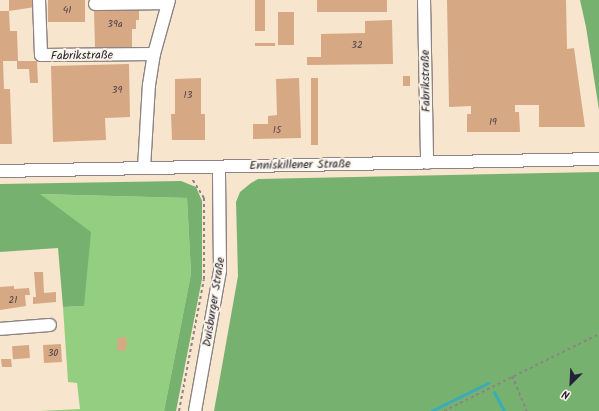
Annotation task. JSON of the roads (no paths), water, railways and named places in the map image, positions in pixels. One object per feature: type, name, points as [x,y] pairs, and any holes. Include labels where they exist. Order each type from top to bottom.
[{"type":"street","name":"Fabrikstraße","points":[[39,0],[41,55],[154,54]]},
{"type":"street","name":"Fabrikstraße","points":[[424,0],[427,163]]},
{"type":"street","points":[[95,4],[168,2],[154,54],[144,131],[144,168]]},
{"type":"street","name":"Enniskillener Straße","points":[[0,171],[599,159]]},
{"type":"street","name":"Duisburger Straße","points":[[195,411],[220,270],[219,167]]},
{"type":"street","points":[[0,329],[50,325]]},
{"type":"waterway","points":[[431,411],[488,383]]},
{"type":"waterway","points":[[494,392],[504,411]]}]
